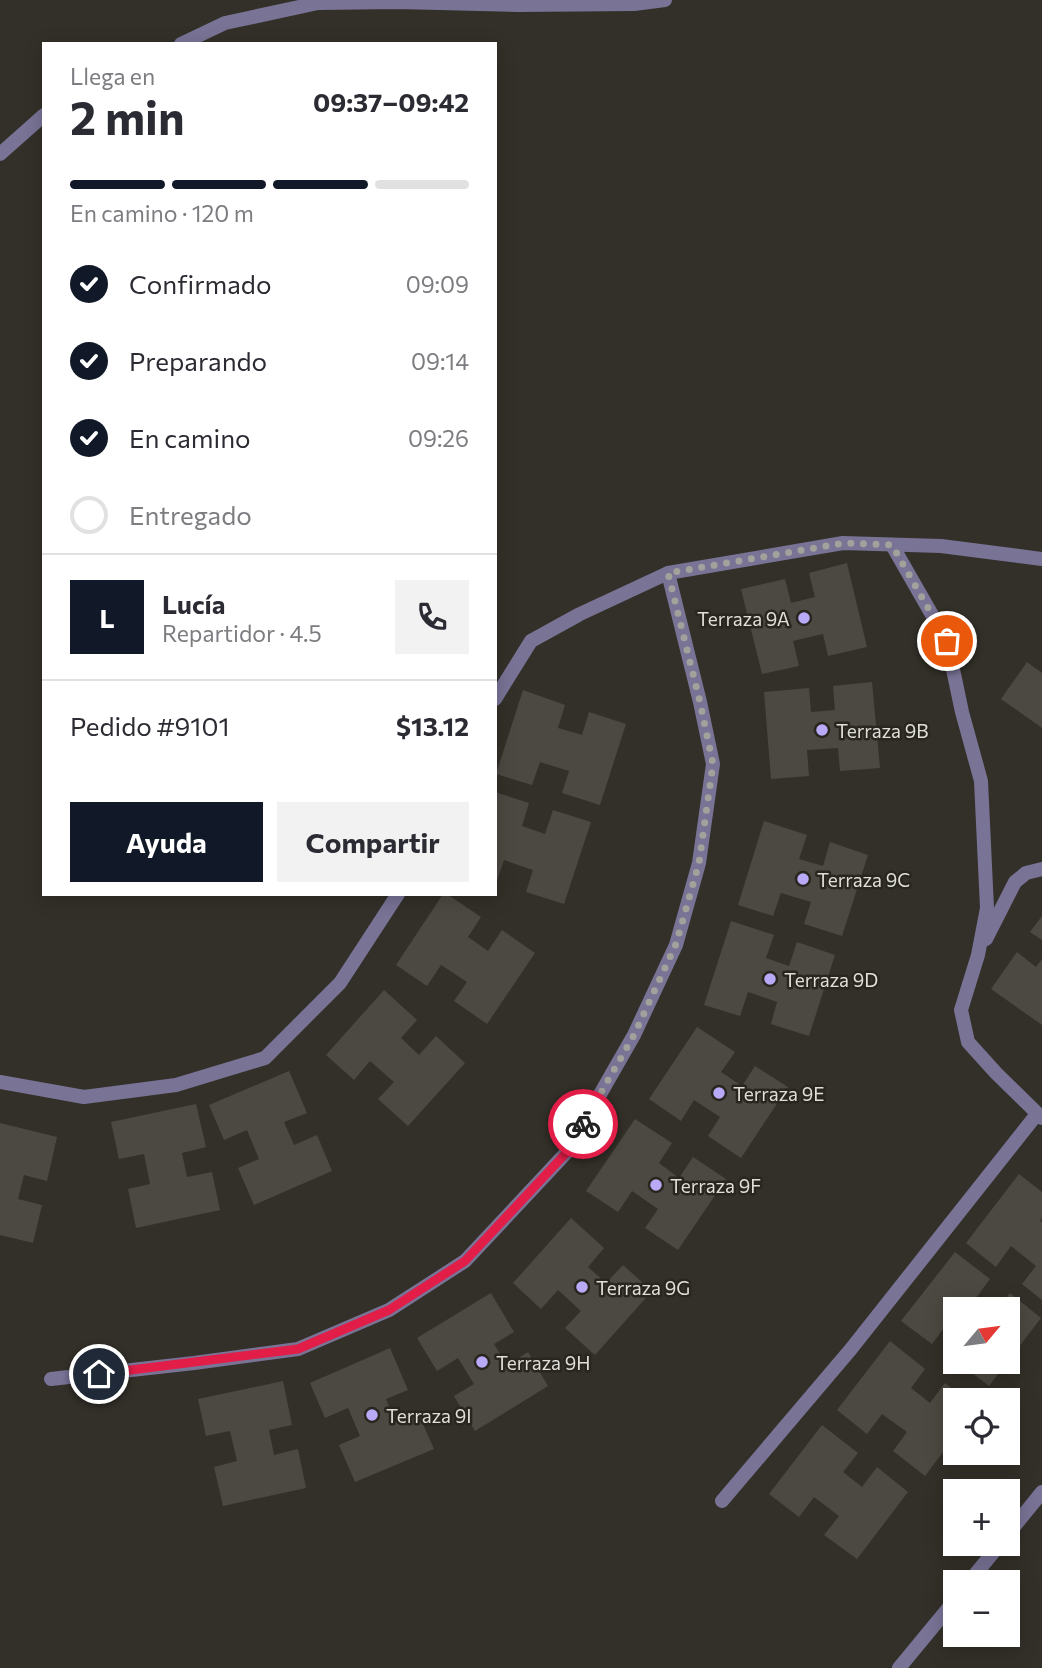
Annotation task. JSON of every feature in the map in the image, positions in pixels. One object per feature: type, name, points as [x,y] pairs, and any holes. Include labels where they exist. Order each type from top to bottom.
[{"type":"street","points":[[185,42],[225,23],[318,4],[635,4],[665,0]]},
{"type":"street","points":[[0,154],[42,117]]},
{"type":"street","points":[[497,696],[531,641],[580,614],[668,573],[844,543],[941,546],[1042,559]]},
{"type":"street","points":[[722,1500],[851,1349],[1039,1116],[968,1042],[961,1010],[978,956],[987,908],[981,781],[962,712],[947,641],[892,545]]},
{"type":"street","points":[[51,1380],[298,1349],[389,1310],[465,1261],[567,1152],[634,1035],[676,944],[699,863],[713,764],[668,573]]},
{"type":"street","points":[[978,956],[1015,882],[1026,873],[1042,869]]},
{"type":"street","points":[[0,1082],[84,1097],[176,1085],[265,1058],[340,983],[397,896]]},
{"type":"street","points":[[1020,1519],[1042,1492]]},
{"type":"street","points":[[979,1570],[990,1556]]},
{"type":"street","points":[[900,1668],[943,1615]]},
{"type":"building","name":"Terraza 9A","points":[[847,563],[867,647],[828,656],[823,634],[793,641],[799,666],[762,674],[741,589],[785,579],[791,603],[815,597],[809,573]]},
{"type":"building","points":[[1027,662],[1042,673],[1042,728],[1001,699]]},
{"type":"building","name":"Terraza 9B","points":[[872,682],[880,768],[840,771],[838,748],[807,750],[809,776],[771,779],[764,692],[809,688],[811,712],[835,710],[833,686]]},
{"type":"building","points":[[523,690],[565,705],[558,728],[582,735],[589,712],[626,724],[600,805],[562,793],[569,771],[540,762],[532,785],[497,774]]},
{"type":"building","points":[[497,793],[529,803],[522,826],[545,834],[553,810],[591,822],[564,904],[526,892],[533,870],[504,860],[497,880]]},
{"type":"building","name":"Terraza 9C","points":[[764,821],[807,835],[799,859],[823,866],[830,842],[868,855],[842,936],[804,924],[811,902],[781,893],[773,916],[738,905]]},
{"type":"building","points":[[442,896],[450,896],[481,917],[468,937],[488,951],[502,930],[535,953],[487,1024],[454,1001],[467,982],[441,965],[427,986],[396,965]]},
{"type":"building","points":[[1042,916],[1042,940],[1030,932]]},
{"type":"building","name":"Terraza 9D","points":[[731,921],[774,935],[766,958],[789,966],[797,942],[835,955],[809,1036],[771,1024],[777,1002],[748,992],[740,1016],[704,1005]]},
{"type":"building","points":[[1017,952],[1036,967],[1042,959],[1042,1025],[991,989]]},
{"type":"building","points":[[384,990],[417,1020],[401,1038],[419,1055],[436,1036],[465,1063],[408,1126],[378,1099],[394,1082],[370,1061],[354,1080],[326,1055]]},
{"type":"building","name":"Terraza 9E","points":[[697,1027],[735,1052],[721,1072],[742,1086],[755,1066],[788,1087],[741,1158],[708,1136],[720,1117],[694,1100],[681,1121],[649,1099]]},
{"type":"building","points":[[289,1071],[307,1113],[284,1122],[294,1145],[317,1135],[332,1171],[254,1205],[238,1168],[259,1159],[247,1130],[224,1140],[209,1105]]},
{"type":"building","points":[[196,1104],[206,1147],[182,1153],[187,1177],[212,1172],[220,1210],[136,1228],[128,1189],[150,1184],[144,1154],[119,1159],[111,1122]]},
{"type":"building","name":"Terraza 9F","points":[[635,1119],[672,1143],[659,1163],[679,1178],[693,1157],[726,1179],[678,1250],[645,1228],[658,1209],[632,1191],[618,1212],[586,1191]]},
{"type":"building","points":[[0,1123],[57,1137],[47,1181],[24,1175],[18,1199],[42,1205],[33,1243],[0,1235]]},
{"type":"building","points":[[1019,1174],[1042,1192],[1042,1300],[1022,1284],[1036,1266],[1011,1246],[996,1267],[966,1243]]},
{"type":"building","name":"Terraza 9G","points":[[571,1218],[604,1248],[588,1267],[606,1283],[623,1265],[652,1291],[595,1355],[565,1328],[581,1311],[558,1290],[541,1309],[513,1283]]},
{"type":"building","points":[[955,1252],[990,1279],[977,1297],[943,1297],[943,1329],[932,1344],[901,1321]]},
{"type":"building","name":"Terraza 9H","points":[[491,1293],[514,1332],[494,1344],[507,1365],[528,1352],[548,1386],[475,1431],[454,1396],[474,1384],[458,1358],[437,1371],[417,1338]]},
{"type":"building","points":[[1020,1301],[1041,1318],[1020,1345]]},
{"type":"building","points":[[890,1341],[925,1369],[911,1388],[930,1403],[945,1383],[951,1388],[943,1388],[943,1452],[925,1476],[893,1451],[907,1432],[882,1414],[867,1434],[837,1410]]},
{"type":"building","name":"Terraza 9I","points":[[390,1348],[408,1390],[386,1399],[395,1422],[418,1413],[434,1449],[355,1482],[339,1445],[360,1436],[348,1408],[325,1418],[310,1383]]},
{"type":"building","points":[[974,1374],[998,1374],[989,1386]]},
{"type":"building","points":[[283,1381],[292,1425],[269,1430],[274,1455],[298,1449],[306,1488],[223,1506],[214,1467],[237,1461],[230,1431],[206,1436],[198,1399]]},
{"type":"building","points":[[822,1425],[858,1453],[843,1472],[862,1487],[877,1467],[908,1492],[857,1559],[824,1535],[839,1516],[814,1497],[799,1517],[769,1494]]},
{"type":"way so far","points":[[583,1124],[634,1035],[676,944],[699,863],[713,764],[668,573],[844,543],[892,545],[947,641]]},
{"type":"place","name":"Terraza 9A","points":[[804,618]]},
{"type":"place","name":"Terraza 9B","points":[[822,730]]},
{"type":"place","name":"Terraza 9C","points":[[803,879]]},
{"type":"place","name":"Terraza 9D","points":[[770,979]]},
{"type":"place","name":"Terraza 9E","points":[[719,1093]]},
{"type":"place","name":"Terraza 9F","points":[[656,1185]]},
{"type":"place","name":"Terraza 9G","points":[[582,1287]]},
{"type":"place","name":"Terraza 9H","points":[[482,1362]]},
{"type":"place","name":"Terraza 9I","points":[[372,1415]]},
{"type":"route","points":[[99,1374],[298,1349],[389,1310],[465,1261],[567,1152],[583,1124]]}]
